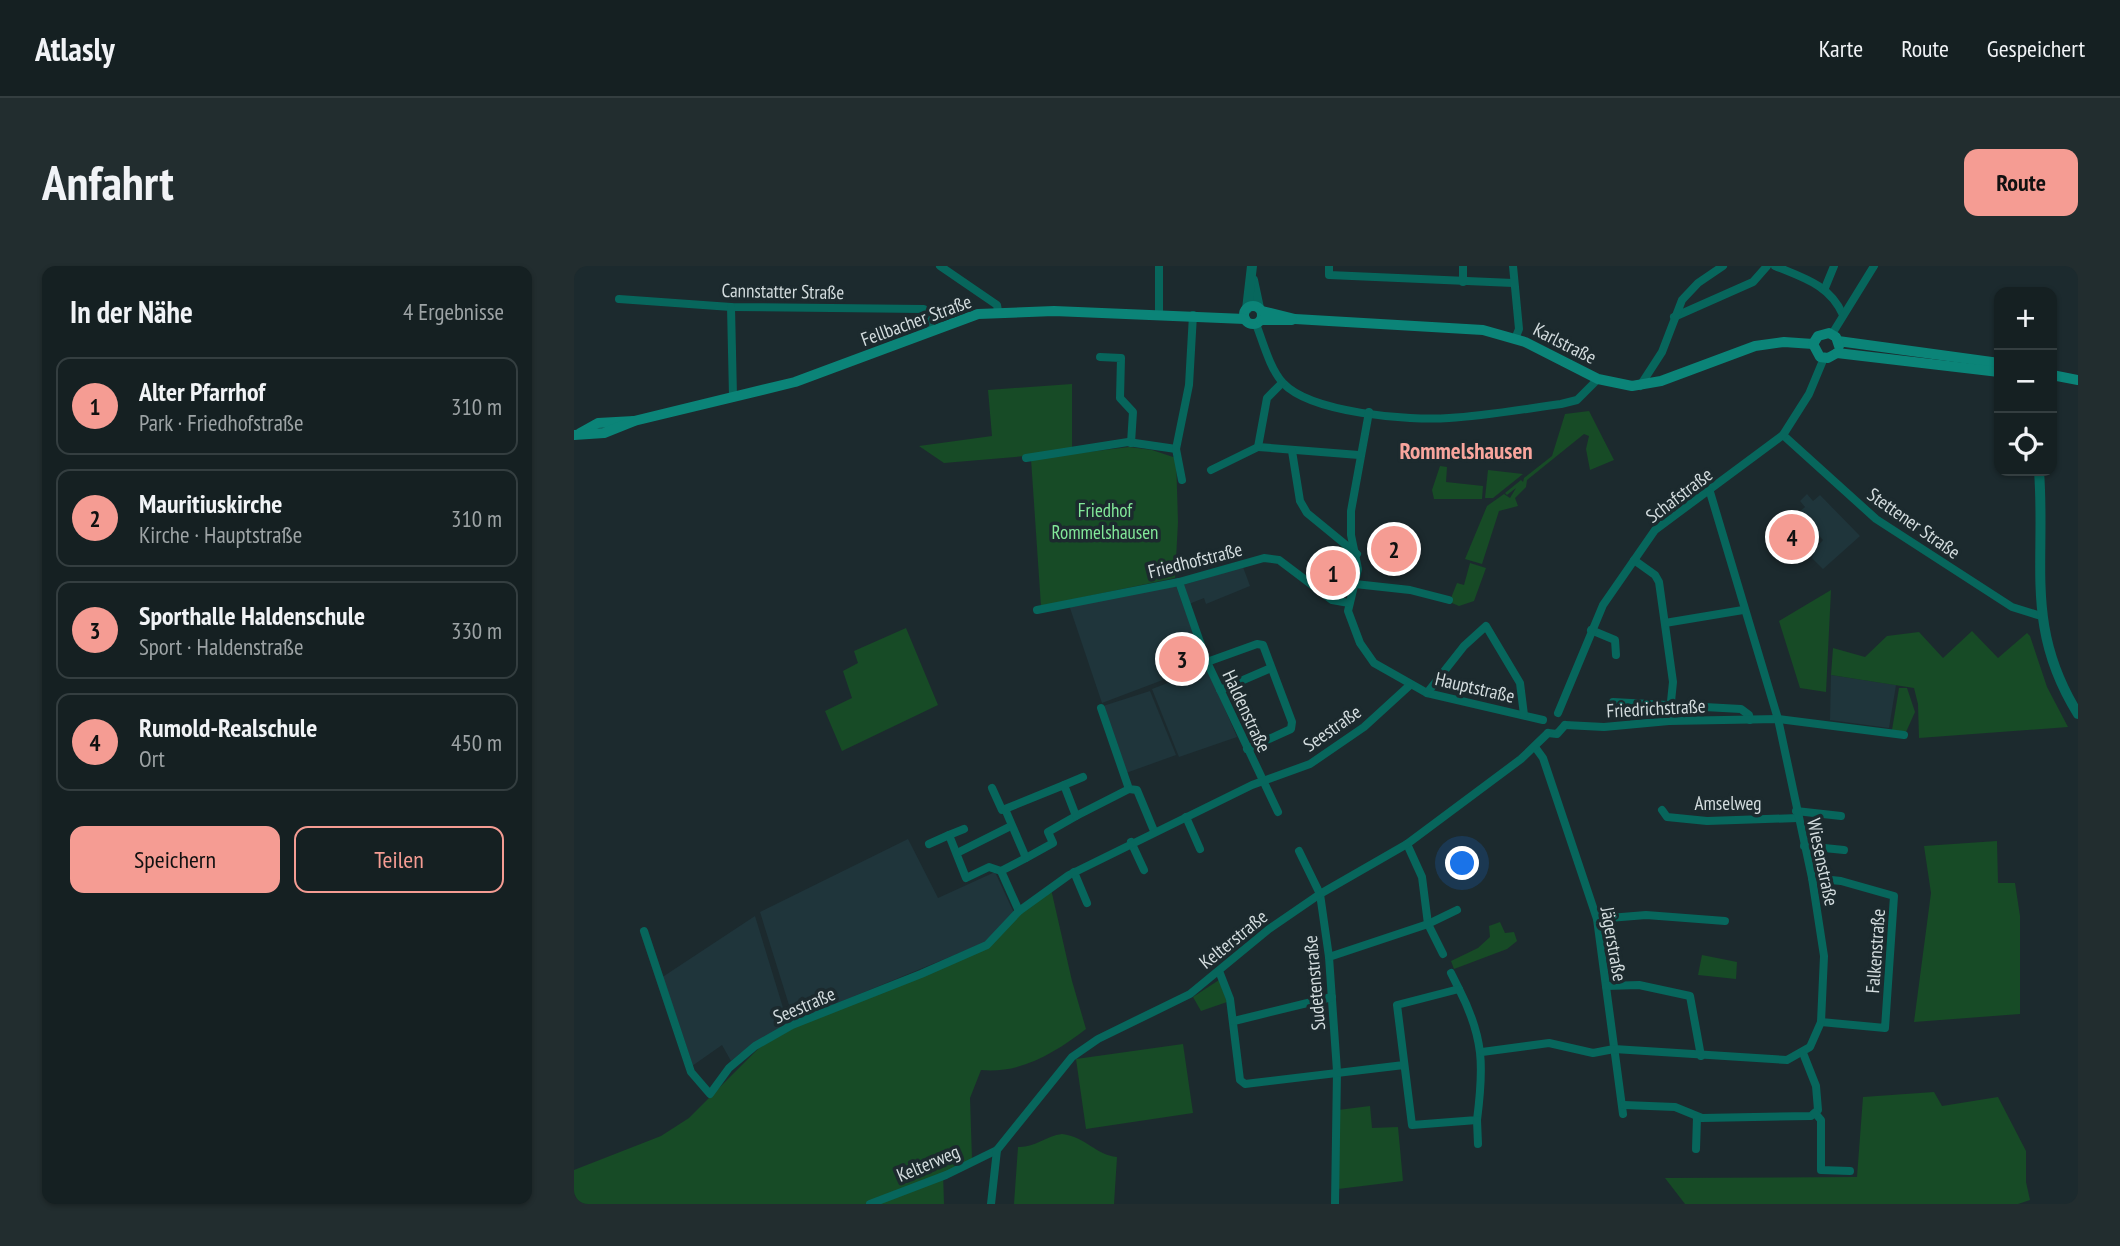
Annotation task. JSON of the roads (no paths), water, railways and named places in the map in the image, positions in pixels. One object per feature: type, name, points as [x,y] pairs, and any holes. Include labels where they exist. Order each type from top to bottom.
[{"type":"main road","name":"Fellbacher Straße","points":[[577,434],[598,423],[634,421],[830,370],[978,314],[998,311],[1254,315]]},
{"type":"main road","name":"Karlstraße","points":[[1254,315],[1287,322],[1295,319],[1455,327],[1515,338],[1598,379],[1640,386],[1755,346],[1784,342],[1813,344],[1821,334],[1836,343]]},
{"type":"main road","points":[[1813,344],[1817,354],[1824,358],[1836,343]]},
{"type":"main road","points":[[1836,343],[1994,362]]},
{"type":"main road","points":[[1836,343],[1994,371]]},
{"type":"main road","points":[[2057,376],[2078,380]]},
{"type":"street","points":[[940,266],[997,305],[998,311]]},
{"type":"street","points":[[1159,266],[1159,314]]},
{"type":"street","points":[[1396,266],[1396,277]]},
{"type":"street","points":[[1462,282],[1463,266]]},
{"type":"street","points":[[1513,266],[1519,329],[1515,338]]},
{"type":"street","points":[[1640,386],[1662,352],[1682,300],[1698,283],[1723,266]]},
{"type":"street","points":[[1674,317],[1753,282],[1767,266]]},
{"type":"street","points":[[1775,266],[1825,288],[1836,299],[1843,315]]},
{"type":"street","points":[[1825,288],[1834,266]]},
{"type":"street","points":[[1836,343],[1843,315],[1874,266]]},
{"type":"street","points":[[1329,270],[1462,282],[1513,283]]},
{"type":"street","points":[[1252,271],[1254,315],[1282,383],[1309,399],[1369,412],[1446,419],[1577,400],[1598,379]]},
{"type":"street","name":"Cannstatter Straße","points":[[619,299],[731,307],[924,309],[932,330]]},
{"type":"street","points":[[731,307],[733,396]]},
{"type":"street","points":[[1182,480],[1176,449],[1189,385],[1193,315]]},
{"type":"street","points":[[1100,356],[1121,358],[1120,398],[1133,412],[1131,443]]},
{"type":"street","name":"Schafstraße","points":[[1558,713],[1603,605],[1655,530],[1710,492],[1783,435],[1809,394],[1824,358]]},
{"type":"street","points":[[1258,447],[1267,398],[1282,383]]},
{"type":"street","points":[[1349,603],[1355,584],[1357,554],[1351,522],[1359,455],[1369,412]]},
{"type":"street","name":"Stettener Straße","points":[[1783,435],[1876,519],[2012,607],[2041,616]]},
{"type":"street","points":[[1026,458],[1131,443],[1176,449]]},
{"type":"street","points":[[1211,470],[1258,447],[1359,455]]},
{"type":"street","points":[[1292,451],[1300,500],[1307,513],[1357,554]]},
{"type":"street","points":[[2039,476],[2038,562],[2041,616],[2059,677],[2078,714]]},
{"type":"street","name":"Wiesenstraße","points":[[1710,492],[1779,719],[1812,878],[1824,957],[1821,1021],[1815,1041],[1803,1053]]},
{"type":"street","name":"Friedhofstraße","points":[[1037,610],[1179,582],[1264,558],[1279,560],[1332,600],[1349,603]]},
{"type":"street","points":[[1634,560],[1655,575],[1659,582],[1673,682],[1669,721]]},
{"type":"street","name":"Haldenstraße","points":[[1179,582],[1207,662],[1278,812]]},
{"type":"street","points":[[1355,584],[1410,590],[1449,600]]},
{"type":"street","name":"Hauptstraße","points":[[1349,603],[1350,621],[1360,643],[1374,663],[1409,685],[1427,693],[1543,720]]},
{"type":"street","points":[[1665,623],[1744,610]]},
{"type":"street","points":[[1427,693],[1464,646],[1486,625],[1520,683],[1524,715]]},
{"type":"street","points":[[1591,630],[1615,640],[1616,655]]},
{"type":"street","points":[[1207,662],[1257,644],[1263,646],[1292,722],[1290,729],[1247,748]]},
{"type":"street","points":[[1220,690],[1271,668]]},
{"type":"street","name":"Seestraße","points":[[644,931],[691,1072],[710,1094],[729,1068],[755,1046],[792,1025],[986,945],[1019,911],[1074,872],[1262,780],[1310,764],[1364,727],[1409,685]]},
{"type":"street","name":"Friedrichstraße","points":[[1613,702],[1741,709],[1746,711],[1750,720]]},
{"type":"street","points":[[1101,708],[1129,789]]},
{"type":"street","points":[[1550,713],[1558,713],[1565,725],[1557,734],[1548,733],[1543,720],[1550,713]]},
{"type":"street","name":"Friedrichstraße","points":[[1565,725],[1604,727],[1669,721],[1779,719],[1904,735]]},
{"type":"street","name":"Kelterstraße","points":[[997,1150],[1072,1057],[1097,1039],[1190,994],[1269,929],[1320,894],[1407,844],[1535,747],[1548,733]]},
{"type":"street","name":"Jägerstraße","points":[[1535,747],[1544,758],[1597,919],[1623,1109],[1675,1107],[1697,1117]]},
{"type":"street","points":[[992,788],[1002,810],[1083,777]]},
{"type":"street","points":[[1064,785],[1076,816]]},
{"type":"street","points":[[948,835],[966,878],[989,867],[1001,871],[1026,858],[1053,843],[1048,832],[1129,789],[1137,790],[1154,831]]},
{"type":"street","points":[[1005,808],[1026,858]]},
{"type":"street","name":"Amselweg","points":[[1662,810],[1667,817],[1707,821],[1797,815],[1841,816]]},
{"type":"street","points":[[1186,817],[1200,849]]},
{"type":"street","points":[[957,853],[1011,826]]},
{"type":"street","points":[[929,844],[964,829]]},
{"type":"street","points":[[1131,842],[1144,870]]},
{"type":"street","points":[[1407,844],[1422,877],[1428,923],[1443,954]]},
{"type":"street","points":[[1804,846],[1844,850]]},
{"type":"street","points":[[1299,851],[1320,894]]},
{"type":"street","points":[[1001,871],[1019,911]]},
{"type":"street","points":[[1074,872],[1087,903]]},
{"type":"street","name":"Falkenstraße","points":[[1812,878],[1841,881],[1894,896],[1885,1028],[1821,1021]]},
{"type":"street","name":"Sudetenstraße","points":[[1320,894],[1329,957],[1337,1071],[1335,1204]]},
{"type":"street","points":[[1329,957],[1428,923],[1457,910]]},
{"type":"street","points":[[1597,919],[1646,915],[1725,921]]},
{"type":"street","points":[[1219,971],[1230,999],[1240,1080],[1245,1083],[1404,1065]]},
{"type":"street","points":[[1451,972],[1475,1021],[1482,1052],[1478,1144]]},
{"type":"street","points":[[1606,986],[1639,985],[1690,996],[1701,1056]]},
{"type":"street","points":[[1458,989],[1397,1005],[1412,1125],[1477,1120]]},
{"type":"street","points":[[1234,1021],[1332,996]]},
{"type":"street","points":[[1482,1052],[1549,1043],[1594,1053],[1614,1049],[1774,1061],[1803,1053],[1818,1092],[1815,1113],[1821,1120],[1821,1170],[1850,1171]]},
{"type":"street","points":[[1696,1149],[1697,1117],[1805,1116],[1815,1113]]},
{"type":"street","points":[[990,1204],[997,1150]]},
{"type":"street","name":"Kelterweg","points":[[870,1204],[946,1175],[997,1150]]},
{"type":"place","name":"Rumold-Realschule","points":[[1792,537]]},
{"type":"place","name":"Mauritiuskirche","points":[[1394,549]]},
{"type":"place","name":"Alter Pfarrhof","points":[[1333,573]]},
{"type":"place","name":"Sporthalle Haldenschule","points":[[1182,659]]},
{"type":"district","name":"Rommelshausen","points":[[1466,450]]},
{"type":"park label","name":"Friedhof Rommelshausen","points":[[1105,521]]}]
